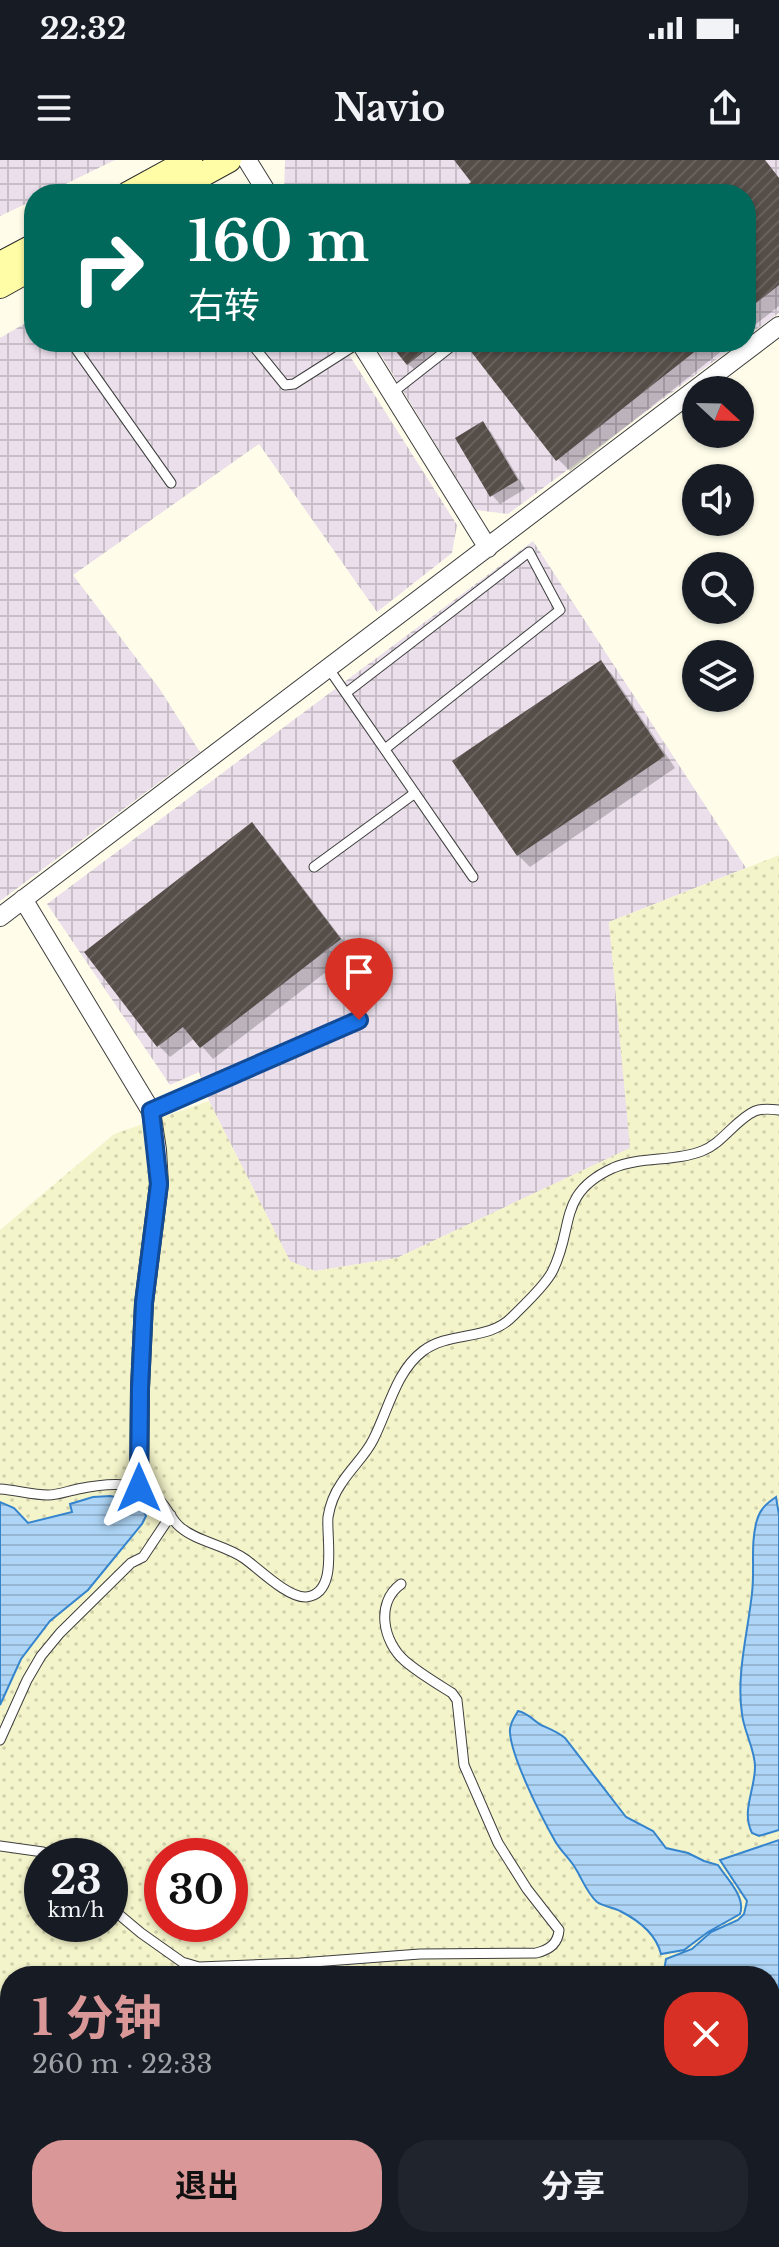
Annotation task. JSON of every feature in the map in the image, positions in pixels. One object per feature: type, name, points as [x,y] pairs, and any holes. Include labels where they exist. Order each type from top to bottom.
[{"type":"main road","points":[[146,184],[190,160]]},
{"type":"main road","points":[[185,184],[229,160]]},
{"type":"main road","points":[[0,286],[16,265]]},
{"type":"street","points":[[247,160],[262,184]]},
{"type":"street","points":[[756,344],[779,326]]},
{"type":"street","points":[[366,352],[488,548]]},
{"type":"street","points":[[0,917],[745,352]]},
{"type":"street","points":[[23,899],[151,1111],[159,1184],[144,1303],[139,1488]]},
{"type":"lane","points":[[78,352],[171,483]]},
{"type":"lane","points":[[258,352],[285,385],[294,384],[344,352]]},
{"type":"lane","points":[[392,393],[444,352]]},
{"type":"lane","points":[[346,693],[529,552],[560,610],[385,749]]},
{"type":"lane","points":[[329,669],[473,877]]},
{"type":"lane","points":[[314,867],[415,793]]},
{"type":"lane","points":[[151,1111],[359,1020]]},
{"type":"lane","points":[[0,1489],[49,1495],[121,1484],[139,1488],[156,1496],[179,1527],[239,1555],[290,1592],[302,1597],[314,1594],[328,1574],[327,1527],[331,1502],[341,1483],[372,1443],[404,1373],[417,1357],[443,1340],[495,1329],[509,1320],[552,1272],[568,1214],[575,1199],[592,1180],[625,1164],[701,1152],[755,1111],[779,1110]]},
{"type":"lane","points":[[0,1740],[41,1656],[131,1563],[143,1557],[171,1515]]},
{"type":"lane","points":[[224,1966],[420,1954],[536,1953],[545,1951],[555,1943],[559,1930],[502,1851],[464,1765],[457,1700],[452,1693],[404,1660],[387,1635],[384,1622],[386,1605],[393,1590],[401,1584]]},
{"type":"lane","points":[[0,1846],[24,1849]]},
{"type":"lane","points":[[128,1922],[182,1962],[196,1966]]},
{"type":"shaded area","points":[[0,160],[115,160],[66,184],[24,184],[24,205],[0,216]]},
{"type":"shaded area","points":[[285,160],[779,160],[779,313],[756,330],[756,184],[284,184]]},
{"type":"shaded area","points":[[24,324],[24,352],[347,352],[457,525],[452,553],[377,612],[259,444],[73,575],[159,688],[200,752],[0,901],[0,338]]},
{"type":"shaded area","points":[[379,352],[727,352],[694,376],[682,376],[682,385],[508,514],[476,510]]},
{"type":"shaded area","points":[[533,541],[746,868],[609,922],[631,1148],[397,1258],[315,1271],[290,1262],[209,1101],[199,1072],[170,1085],[47,904]]},
{"type":"green space","points":[[779,855],[779,1966],[0,1966],[0,1230],[114,1134],[209,1101],[290,1261],[315,1271],[397,1258],[630,1148],[609,922]]},
{"type":"water","points":[[110,1496],[138,1501],[146,1516],[142,1524],[88,1590],[50,1621],[21,1659],[0,1705],[0,1502],[14,1508],[28,1523],[72,1512],[70,1504]]},
{"type":"water","points":[[776,1497],[779,1515],[779,1830],[759,1836],[752,1833],[748,1817],[755,1767],[743,1721],[740,1684],[752,1593],[755,1529],[762,1509]]},
{"type":"water","points":[[518,1711],[565,1738],[626,1817],[653,1831],[666,1848],[718,1865],[738,1895],[740,1914],[684,1950],[661,1954],[651,1934],[640,1923],[597,1902],[555,1841],[522,1773],[510,1733]]},
{"type":"water","points":[[779,1840],[779,1966],[665,1966],[666,1959],[692,1949],[711,1932],[744,1914],[747,1901],[720,1860]]},
{"type":"building","points":[[454,160],[765,160],[779,178],[779,285],[756,303],[756,184],[468,184],[471,182]]},
{"type":"building","points":[[396,352],[423,352],[407,365]]},
{"type":"building","points":[[471,352],[694,352],[556,461]]},
{"type":"building","points":[[483,421],[518,480],[490,497],[455,438]]},
{"type":"building","points":[[601,660],[665,756],[517,856],[452,761]]},
{"type":"building","points":[[252,822],[341,939],[200,1048],[183,1027],[157,1047],[84,952]]},
{"type":"route","points":[[139,1488],[141,1346],[149,1251],[159,1184],[151,1111],[359,1020]]}]
